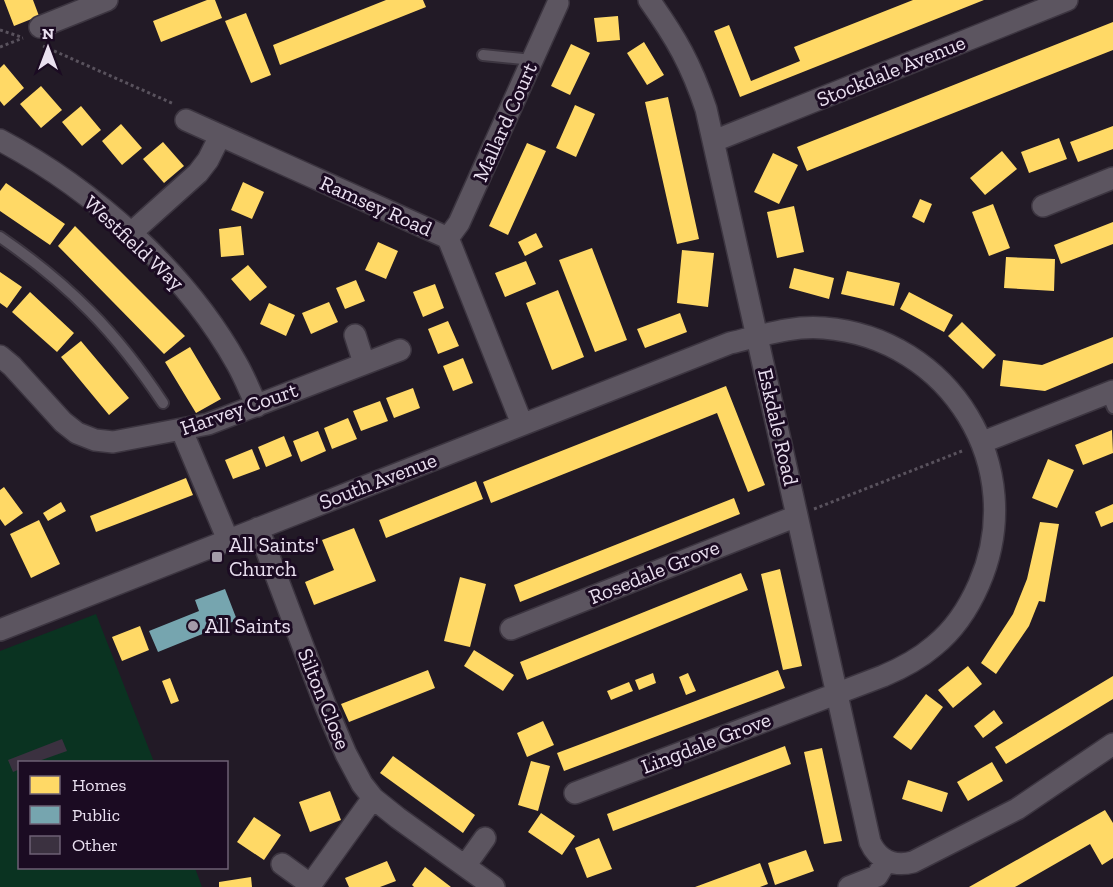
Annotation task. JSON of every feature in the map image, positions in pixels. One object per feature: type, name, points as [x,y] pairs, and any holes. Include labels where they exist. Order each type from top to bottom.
[{"type":"street","points":[[32,32],[71,7],[107,0]]},
{"type":"street","name":"Eskdale Road","points":[[649,0],[686,56],[696,77],[714,141],[870,843],[879,856],[886,861]]},
{"type":"street","name":"Stockdale Avenue","points":[[714,141],[1067,0]]},
{"type":"street","name":"Mallard Court","points":[[448,238],[459,223],[558,3]]},
{"type":"street","name":"Ramsey Road","points":[[186,120],[448,238],[522,424]]},
{"type":"street","points":[[130,234],[198,173],[208,160],[220,135]]},
{"type":"street","name":"Westfield Way","points":[[0,140],[54,173],[90,199],[163,265],[200,309],[238,365],[256,406]]},
{"type":"street","points":[[1043,206],[1113,178]]},
{"type":"street","name":"South Avenue","points":[[0,630],[730,343],[796,328],[824,327],[854,332],[885,342],[919,362],[942,381],[972,421],[983,442]]},
{"type":"street","points":[[355,335],[364,363]]},
{"type":"street","name":"Harvey Court","points":[[0,356],[12,366],[63,423],[77,433],[95,440],[113,442],[182,431],[208,424],[400,350]]},
{"type":"street","points":[[983,442],[1111,398]]},
{"type":"street","points":[[182,431],[228,540]]},
{"type":"street","name":"Lingdale Grove","points":[[575,793],[909,664],[935,645],[956,624],[972,600],[988,559],[996,505],[993,477],[983,442]]},
{"type":"street","name":"Rosedale Grove","points":[[511,629],[797,516]]},
{"type":"street","name":"Silton Close","points":[[258,528],[342,744],[362,784],[373,798],[494,887]]},
{"type":"street","points":[[849,887],[877,876],[886,861],[904,864],[924,857],[1017,809],[1111,751]]},
{"type":"street","points":[[282,864],[310,886],[373,798]]},
{"type":"street","points":[[465,866],[485,838]]},
{"type":"lane","points":[[483,55],[533,60]]},
{"type":"lane","points":[[0,237],[58,279],[93,314],[122,344],[163,403]]},
{"type":"path","points":[[0,47],[32,32],[190,111],[186,120]]},
{"type":"path","points":[[797,516],[983,442]]},
{"type":"green space","points":[[96,614],[154,761],[18,761],[18,869],[195,869],[202,887],[0,887],[0,651]]},
{"type":"building: Homes","points":[[4,0],[33,0],[39,16],[14,26]]},
{"type":"building: Homes","points":[[207,0],[215,0],[222,18],[161,42],[153,21]]},
{"type":"building: Homes","points":[[386,0],[423,0],[426,7],[280,65],[273,45]]},
{"type":"building: Homes","points":[[913,0],[984,0],[740,97],[714,31],[729,25],[751,81],[800,61],[794,47]]},
{"type":"building: Homes","points":[[246,13],[271,75],[251,83],[225,21]]},
{"type":"building: Homes","points":[[618,16],[620,40],[597,42],[594,18]]},
{"type":"building: Homes","points":[[1113,22],[1113,50],[807,171],[797,147]]},
{"type":"building: Homes","points":[[644,42],[664,75],[647,85],[627,53]]},
{"type":"building: Homes","points":[[571,44],[590,53],[570,95],[551,86]]},
{"type":"building: Homes","points":[[4,64],[24,88],[4,106],[0,101],[0,68]]},
{"type":"building: Homes","points":[[41,86],[62,110],[41,128],[20,104]]},
{"type":"building: Homes","points":[[668,97],[699,239],[677,244],[645,102]]},
{"type":"building: Homes","points":[[575,105],[595,114],[576,157],[556,148]]},
{"type":"building: Homes","points":[[81,106],[101,130],[82,146],[62,122]]},
{"type":"building: Homes","points":[[121,124],[142,148],[122,165],[102,141]]},
{"type":"building: Homes","points":[[1113,126],[1113,149],[1078,162],[1070,142]]},
{"type":"building: Homes","points":[[1059,138],[1067,159],[1029,173],[1021,152]]},
{"type":"building: Homes","points":[[163,142],[184,166],[164,183],[143,159]]},
{"type":"building: Homes","points":[[527,143],[546,151],[508,235],[489,226]]},
{"type":"building: Homes","points":[[1002,151],[1017,169],[985,195],[970,178]]},
{"type":"building: Homes","points":[[773,153],[798,165],[779,204],[754,192]]},
{"type":"building: Homes","points":[[243,182],[264,192],[252,219],[231,210]]},
{"type":"building: Homes","points":[[6,183],[65,224],[50,245],[0,211],[0,191]]},
{"type":"building: Homes","points":[[920,199],[932,204],[924,223],[912,217]]},
{"type":"building: Homes","points":[[993,204],[1010,248],[989,256],[972,212]]},
{"type":"building: Homes","points":[[794,206],[804,252],[777,258],[767,212]]},
{"type":"building: Homes","points":[[1113,222],[1113,244],[1061,264],[1054,245]]},
{"type":"building: Homes","points":[[75,226],[185,336],[164,354],[58,246]]},
{"type":"building: Homes","points":[[241,226],[244,255],[221,257],[219,229]]},
{"type":"building: Homes","points":[[536,233],[543,247],[525,256],[518,242]]},
{"type":"building: Homes","points":[[378,242],[398,251],[386,279],[365,270]]},
{"type":"building: Homes","points":[[592,248],[627,340],[595,352],[559,260]]},
{"type":"building: Homes","points":[[682,250],[714,253],[708,307],[677,303]]},
{"type":"building: Homes","points":[[1006,257],[1055,259],[1054,291],[1004,288]]},
{"type":"building: Homes","points":[[526,261],[536,284],[505,297],[495,273]]},
{"type":"building: Homes","points":[[248,265],[267,287],[250,301],[231,279]]},
{"type":"building: Homes","points":[[794,268],[834,278],[829,299],[789,288]]},
{"type":"building: Homes","points":[[847,271],[900,283],[894,306],[841,294]]},
{"type":"building: Homes","points":[[0,272],[22,287],[7,308],[0,303]]},
{"type":"building: Homes","points":[[356,280],[365,301],[345,309],[336,288]]},
{"type":"building: Homes","points":[[435,284],[444,308],[423,317],[413,292]]},
{"type":"building: Homes","points":[[558,290],[584,357],[552,370],[526,303]]},
{"type":"building: Homes","points":[[30,292],[74,333],[57,352],[12,312]]},
{"type":"building: Homes","points":[[909,292],[953,315],[944,332],[900,309]]},
{"type":"building: Homes","points":[[329,302],[338,322],[311,334],[302,313]]},
{"type":"building: Homes","points":[[269,303],[295,315],[286,336],[260,324]]},
{"type":"building: Homes","points":[[680,313],[687,332],[645,348],[637,329]]},
{"type":"building: Homes","points":[[448,321],[459,346],[438,354],[428,329]]},
{"type":"building: Homes","points":[[962,322],[996,355],[983,369],[948,336]]},
{"type":"building: Homes","points":[[1113,337],[1113,363],[1045,391],[1000,386],[1003,360],[1042,365]]},
{"type":"building: Homes","points":[[81,341],[129,398],[109,415],[61,357]]},
{"type":"building: Homes","points":[[190,347],[221,399],[196,413],[165,362]]},
{"type":"building: Homes","points":[[463,358],[473,383],[453,391],[443,366]]},
{"type":"building: Homes","points":[[726,386],[765,485],[748,492],[717,413],[491,503],[483,482]]},
{"type":"building: Homes","points":[[413,388],[420,408],[394,418],[386,398]]},
{"type":"building: Homes","points":[[380,401],[388,421],[361,431],[353,411]]},
{"type":"building: Homes","points":[[348,418],[357,439],[332,449],[324,428]]},
{"type":"building: Homes","points":[[1112,430],[1113,453],[1083,465],[1075,445]]},
{"type":"building: Homes","points":[[318,431],[326,451],[301,462],[293,441]]},
{"type":"building: Homes","points":[[284,436],[292,456],[266,467],[258,447]]},
{"type":"building: Homes","points":[[252,449],[260,469],[233,479],[225,460]]},
{"type":"building: Homes","points":[[1048,459],[1074,470],[1057,508],[1032,498]]},
{"type":"building: Homes","points":[[186,478],[193,495],[96,532],[90,516]]},
{"type":"building: Homes","points":[[476,481],[483,499],[386,538],[379,520]]},
{"type":"building: Homes","points":[[4,487],[23,513],[5,526],[0,519],[0,490]]},
{"type":"building: Homes","points":[[734,498],[740,514],[520,602],[514,585]]},
{"type":"building: Homes","points":[[61,502],[66,511],[48,521],[43,513]]},
{"type":"building: Homes","points":[[1113,504],[1113,522],[1101,527],[1095,512]]},
{"type":"building: Homes","points":[[39,520],[60,564],[31,578],[10,534]]},
{"type":"building: Homes","points":[[1040,522],[1059,524],[1045,602],[1039,601],[1029,626],[996,674],[981,663],[1013,614],[1027,579]]},
{"type":"building: Homes","points":[[354,528],[376,581],[314,605],[305,582],[334,570],[322,540]]},
{"type":"building: Homes","points":[[780,569],[802,666],[783,670],[761,574]]},
{"type":"building: Homes","points":[[741,573],[748,590],[527,680],[520,662]]},
{"type":"building: Homes","points":[[460,577],[486,584],[470,647],[444,641]]},
{"type":"building: Homes","points":[[140,626],[149,650],[122,661],[112,637]]},
{"type":"building: Homes","points":[[474,650],[514,675],[503,691],[464,666]]},
{"type":"building: Homes","points":[[968,666],[982,684],[953,708],[938,690]]},
{"type":"building: Homes","points":[[428,670],[435,688],[349,722],[341,704]]},
{"type":"building: Homes","points":[[778,670],[785,688],[564,771],[557,753]]},
{"type":"building: Homes","points":[[653,673],[656,683],[639,690],[635,680]]},
{"type":"building: Homes","points":[[688,673],[696,691],[686,695],[679,677]]},
{"type":"building: Homes","points":[[1113,676],[1113,699],[1006,764],[995,747]]},
{"type":"building: Homes","points":[[170,678],[179,701],[171,704],[162,681]]},
{"type":"building: Homes","points":[[629,682],[633,691],[611,700],[607,691]]},
{"type":"building: Homes","points":[[926,694],[943,707],[911,750],[893,737]]},
{"type":"building: Homes","points":[[994,710],[1003,723],[983,738],[974,726]]},
{"type":"building: Homes","points":[[543,721],[554,745],[527,757],[517,733]]},
{"type":"building: Homes","points":[[785,746],[791,764],[613,831],[607,814]]},
{"type":"building: Homes","points":[[822,748],[842,841],[824,844],[804,752]]},
{"type":"building: Homes","points":[[393,756],[475,815],[463,833],[380,773]]},
{"type":"building: Homes","points":[[531,761],[550,766],[538,811],[518,805]]},
{"type":"building: Homes","points":[[992,762],[1003,781],[968,801],[957,782]]},
{"type":"building: Homes","points":[[908,780],[948,793],[942,812],[902,799]]},
{"type":"building: Homes","points":[[330,791],[341,820],[310,832],[299,802]]},
{"type":"building: Homes","points":[[1105,810],[1113,823],[1113,858],[1102,865],[1090,844],[1015,887],[969,887]]},
{"type":"building: Homes","points":[[541,813],[575,836],[562,855],[528,832]]},
{"type":"building: Homes","points":[[254,817],[281,835],[264,860],[237,842]]},
{"type":"building: Homes","points":[[599,838],[612,869],[587,878],[575,848]]},
{"type":"building: Homes","points":[[806,850],[814,871],[775,885],[768,863]]},
{"type":"building: Homes","points":[[387,861],[396,881],[380,887],[349,887],[345,878]]},
{"type":"building: Homes","points":[[760,863],[768,884],[760,887],[695,887]]},
{"type":"building: Homes","points":[[425,867],[451,887],[414,887],[412,885]]},
{"type":"building: Homes","points":[[251,877],[252,887],[219,887],[219,882]]},
{"type":"building: Public","name":"All Saints","points":[[225,589],[237,620],[158,652],[149,631],[199,611],[195,600]]},
{"type":"building: Other","points":[[62,739],[67,751],[39,761],[18,761],[18,770],[13,772],[8,760]]},
{"type":"place","name":"All Saints' Church","points":[[217,557]]},
{"type":"place","name":"All Saints","points":[[193,626]]}]
